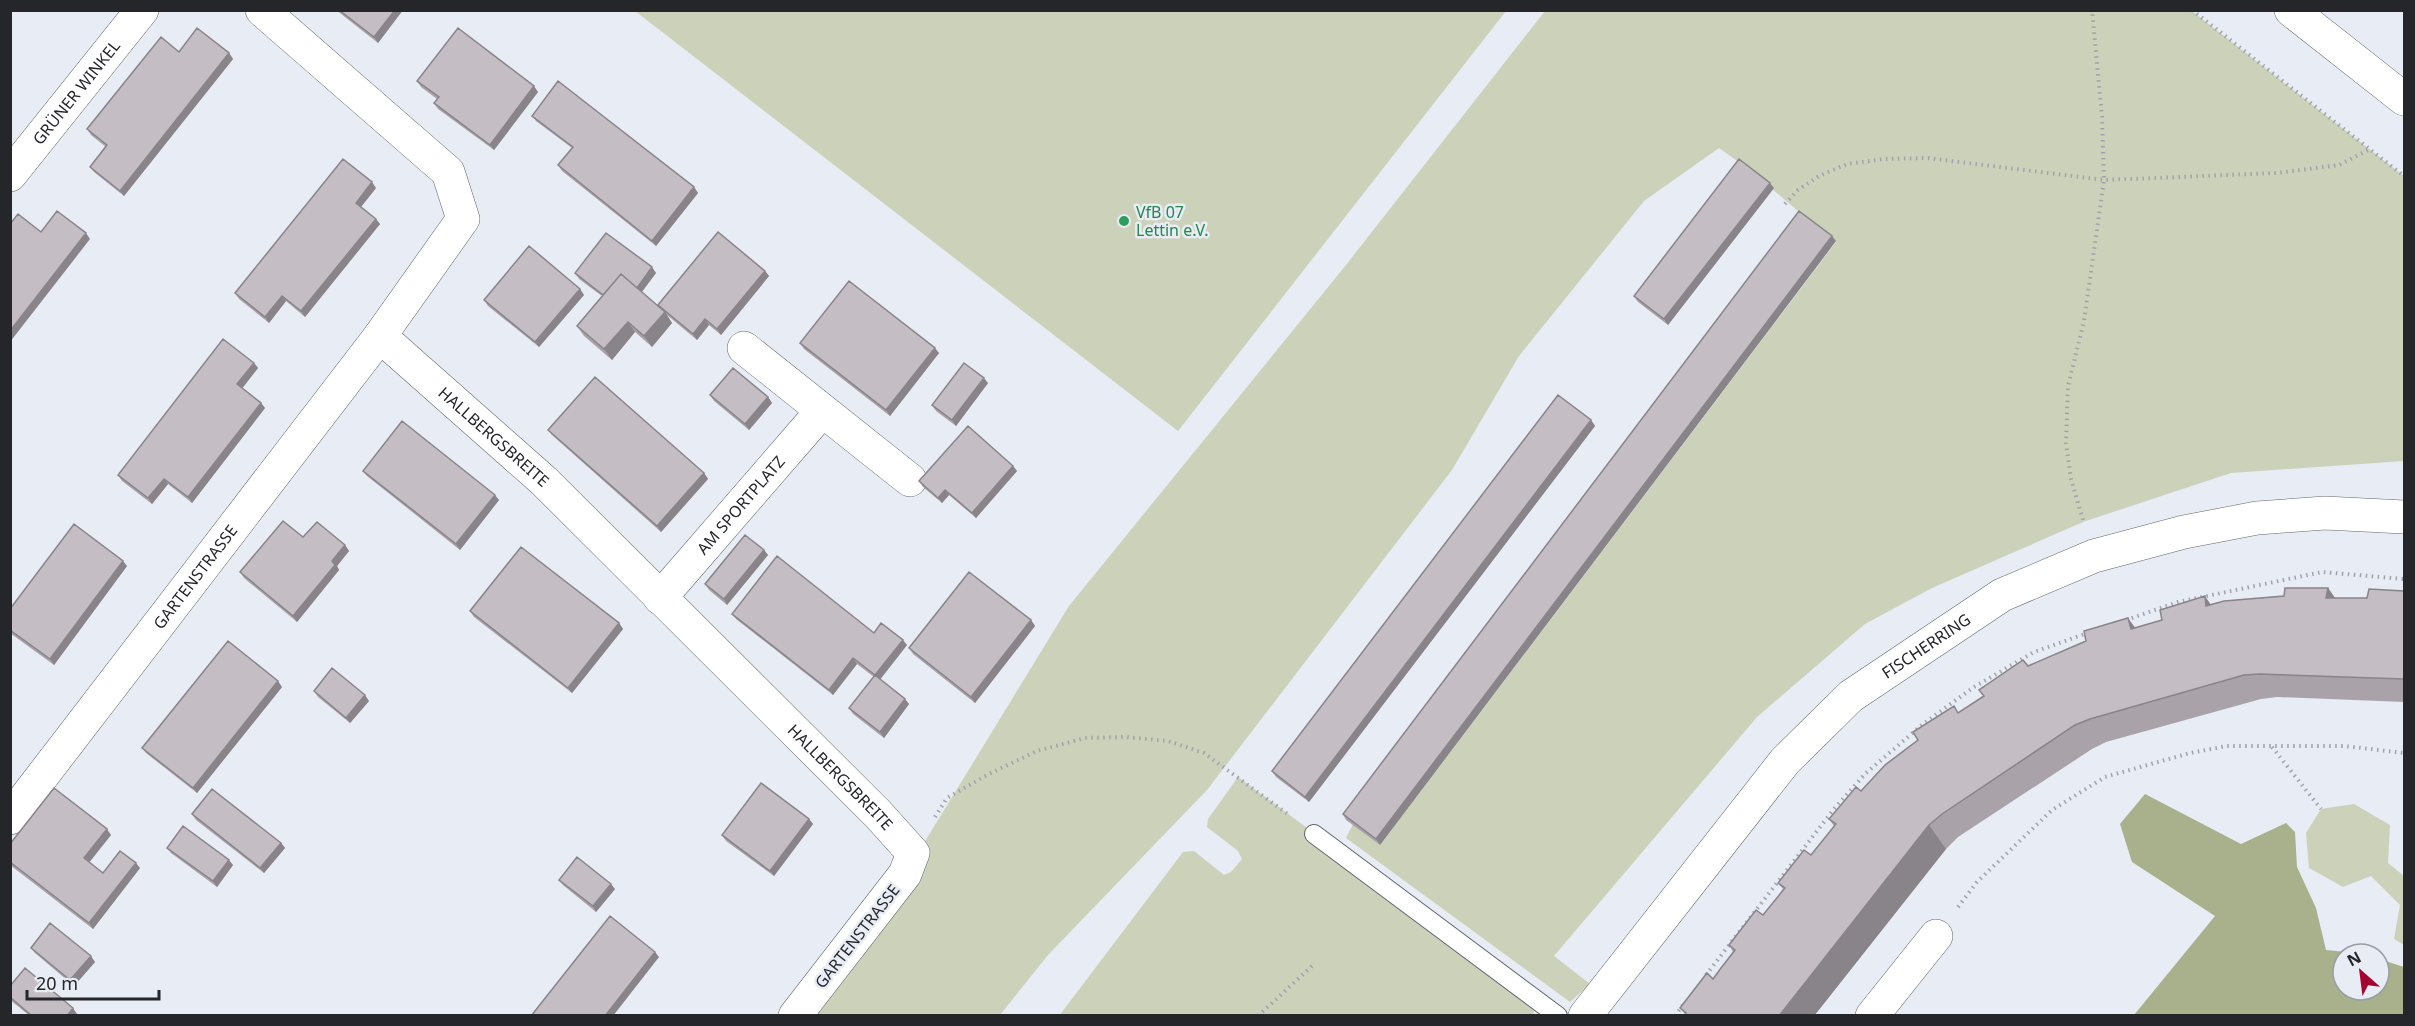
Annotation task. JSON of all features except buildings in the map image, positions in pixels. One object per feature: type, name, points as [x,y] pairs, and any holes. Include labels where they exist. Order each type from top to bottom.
[{"type":"street","name":"GRÜNER WINKEL","points":[[10,175],[142,10]]},
{"type":"street","points":[[262,10],[448,171],[463,219],[380,336]]},
{"type":"street","points":[[2291,10],[2404,99]]},
{"type":"street","name":"HALLBERGSBREITE","points":[[380,336],[544,481],[878,814],[913,853]]},
{"type":"street","name":"GARTENSTRASSE","points":[[10,819],[380,336]]},
{"type":"street","points":[[744,348],[910,480]]},
{"type":"street","name":"AM SPORTPLATZ","points":[[660,598],[822,411]]},
{"type":"street","name":"FISCHERRING","points":[[1585,1016],[1785,760],[1851,696],[2002,595],[2094,556],[2184,532],[2257,518],[2325,513],[2404,517]]},
{"type":"street","name":"GARTENSTRASSE","points":[[795,1016],[906,874],[913,853]]},
{"type":"street","points":[[1872,1016],[1936,936]]},
{"type":"lane","points":[[1314,834],[1558,1016]]},
{"type":"path","points":[[2092,10],[2102,117],[2104,180],[2084,321],[2068,386],[2066,443],[2070,479],[2094,556]]},
{"type":"path","points":[[2192,10],[2404,176]]},
{"type":"path","points":[[1785,204],[1798,190],[1819,176],[1847,164],[1884,159],[1928,158],[2104,180],[2277,173],[2339,165],[2370,148]]},
{"type":"path","points":[[2123,621],[2178,602],[2322,572],[2404,579]]},
{"type":"path","points":[[1704,977],[1834,809],[1866,772],[1923,724],[1974,687],[2034,652],[2090,632]]},
{"type":"path","points":[[913,853],[947,798],[989,774],[1037,751],[1085,738],[1125,737],[1168,741],[1204,753],[1314,834]]},
{"type":"path","points":[[1936,936],[1977,882],[2052,810],[2105,777],[2190,753],[2227,746],[2345,746],[2404,753]]},
{"type":"path","points":[[2272,747],[2321,809]]},
{"type":"path","points":[[1258,1016],[1311,966]]},
{"type":"path","points":[[1675,1016],[1685,1002]]},
{"type":"green space","name":"VfB 07 Lettin e.V.","points":[[635,11],[1506,11],[1178,431]]},
{"type":"green space","points":[[1545,11],[2192,11],[2404,176],[2404,461],[2231,473],[2083,522],[1932,588],[1865,624],[1757,717],[1554,956],[1590,984],[1570,1002],[1346,838],[1353,824],[1380,845],[1836,242],[1719,148],[1644,201],[1519,356],[1452,470],[1207,790],[1048,955],[1000,1015],[802,1016],[905,874],[1069,606],[1342,270]]},
{"type":"green space","points":[[1238,777],[1536,997],[1533,1016],[1059,1016],[1183,852],[1194,851],[1224,875],[1231,872],[1242,859],[1238,851],[1207,827],[1208,819]]},
{"type":"green space","points":[[2145,794],[2241,844],[2286,823],[2295,832],[2297,867],[2316,908],[2326,950],[2331,950],[2331,1002],[2391,1002],[2391,963],[2404,967],[2404,1015],[2134,1015],[2215,916],[2132,862],[2120,824]]},
{"type":"green space","points":[[2354,804],[2390,825],[2388,863],[2404,876],[2404,945],[2394,939],[2400,905],[2371,876],[2343,887],[2309,868],[2306,833],[2321,809]]},
{"type":"place","name":"VfB 07 Lettin e.V.","points":[[1124,221]]}]
